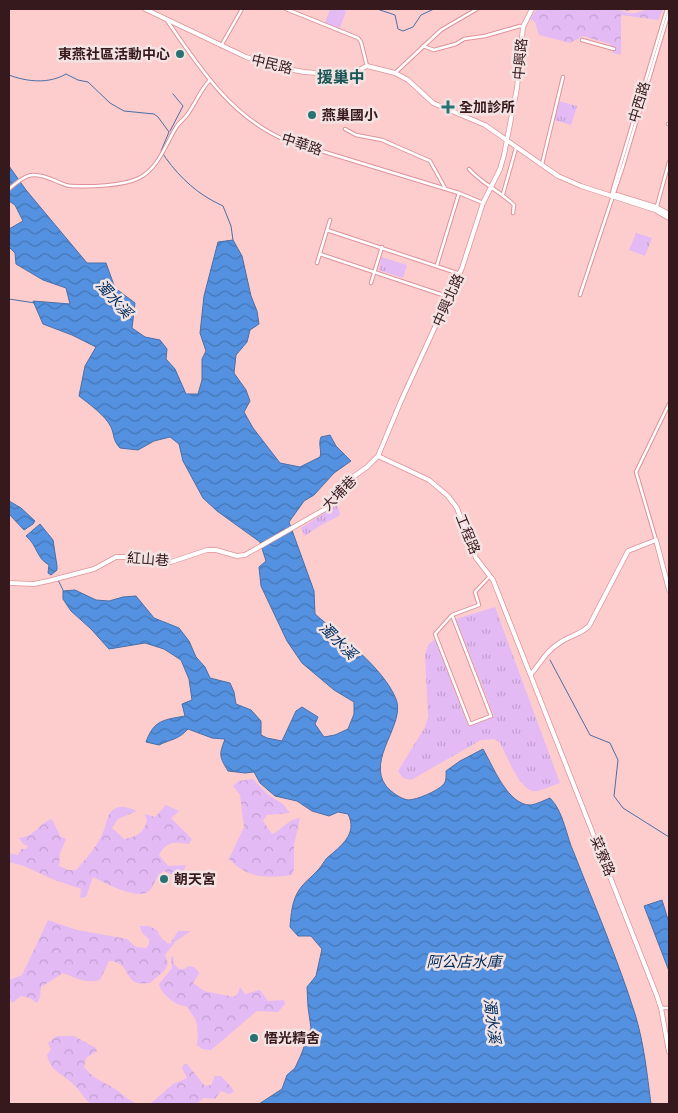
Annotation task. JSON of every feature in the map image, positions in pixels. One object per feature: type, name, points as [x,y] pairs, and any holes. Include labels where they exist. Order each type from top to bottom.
[{"type":"street","name":"中民路","points":[[145,9],[255,61],[304,72],[344,75],[367,66]]},
{"type":"street","points":[[286,9],[358,38],[362,42],[367,66],[395,73],[408,80],[433,103],[485,125],[558,176],[581,186],[656,209],[669,216]]},
{"type":"street","points":[[395,73],[441,30],[478,9]]},
{"type":"street","name":"中興路","points":[[507,140],[517,88],[523,27],[530,9]]},
{"type":"street","points":[[221,46],[241,10]]},
{"type":"street","name":"中西路","points":[[580,295],[623,166],[668,10]]},
{"type":"street","name":"中華路","points":[[165,18],[210,80],[237,110],[270,133],[291,142],[459,193],[483,203]]},
{"type":"street","points":[[423,46],[434,50],[456,44],[464,39],[485,36],[520,26],[523,27]]},
{"type":"street","points":[[582,40],[614,49]]},
{"type":"street","points":[[542,164],[563,77]]},
{"type":"street","points":[[9,189],[22,177],[38,174],[69,186],[119,184],[141,178],[164,152],[177,125],[187,115],[203,87],[210,80]]},
{"type":"street","points":[[345,129],[356,135],[382,140],[430,161],[446,190]]},
{"type":"street","name":"中興北路","points":[[378,456],[401,401],[460,274],[483,203],[500,169],[507,140]]},
{"type":"street","points":[[503,194],[516,146]]},
{"type":"street","points":[[656,209],[669,162]]},
{"type":"street","points":[[469,169],[478,178],[503,194],[514,205],[513,213]]},
{"type":"street","points":[[437,265],[459,193]]},
{"type":"street","points":[[317,263],[330,220]]},
{"type":"street","points":[[327,230],[460,274]]},
{"type":"street","points":[[372,283],[382,247]]},
{"type":"street","points":[[320,254],[450,297]]},
{"type":"street","points":[[669,404],[636,472],[669,590]]},
{"type":"street","name":"大埔巷","points":[[257,549],[328,508],[353,477],[367,468],[378,456]]},
{"type":"street","name":"工程路","points":[[378,456],[429,480],[448,496],[457,508],[476,558],[496,586],[531,674]]},
{"type":"street","points":[[531,674],[557,644],[581,633],[589,626],[628,551],[656,540]]},
{"type":"street","name":"紅山巷","points":[[9,583],[34,584],[94,569],[116,557],[171,562],[208,550],[216,550],[237,556],[245,555],[257,549]]},
{"type":"street","points":[[452,615],[491,716],[470,724],[435,634],[452,615],[479,605],[475,592],[490,576]]},
{"type":"street","name":"菜寮路","points":[[531,674],[661,1008],[669,1052]]},
{"type":"street","points":[[661,1008],[669,1008]]},
{"type":"green space","points":[[330,9],[346,11],[340,28],[325,23]]},
{"type":"green space","points":[[537,9],[618,9],[631,13],[663,9],[658,20],[621,15],[621,55],[613,53],[610,44],[583,36],[570,43],[539,35],[535,22],[530,19]]},
{"type":"green space","points":[[559,101],[577,106],[571,125],[554,120]]},
{"type":"green space","points":[[636,233],[652,238],[645,256],[629,250]]},
{"type":"green space","points":[[381,257],[407,265],[403,278],[379,270]]},
{"type":"green space","points":[[337,505],[340,513],[339,516],[305,536],[301,528]]},
{"type":"green space","points":[[495,607],[560,783],[537,791],[525,786],[515,773],[500,743],[494,739],[481,740],[411,780],[403,778],[398,771],[425,727],[428,717],[425,655],[428,645],[435,639],[468,726],[494,716],[456,619]]},
{"type":"green space","points":[[253,779],[267,794],[283,804],[290,813],[267,815],[263,821],[272,834],[292,820],[300,818],[294,845],[294,869],[292,875],[258,876],[236,866],[229,859],[244,827],[240,795],[233,786],[239,781]]},
{"type":"green space","points":[[166,805],[179,811],[171,818],[192,839],[189,844],[168,844],[159,855],[168,866],[186,865],[181,879],[164,871],[146,893],[131,893],[93,877],[86,897],[80,898],[81,889],[52,879],[24,866],[9,862],[9,853],[18,855],[21,849],[26,849],[28,846],[23,844],[19,838],[33,833],[52,819],[60,836],[66,839],[60,853],[59,866],[68,870],[76,870],[99,841],[109,816],[114,809],[123,807],[137,811],[118,819],[112,828],[124,839],[136,836],[144,829],[147,821],[145,814],[155,817]]},
{"type":"green space","points":[[48,920],[77,930],[127,939],[136,947],[146,948],[149,944],[149,939],[142,933],[140,926],[149,926],[157,930],[165,942],[170,944],[178,931],[191,931],[176,941],[165,955],[168,963],[165,970],[150,983],[133,981],[120,964],[109,961],[100,980],[86,981],[63,973],[41,987],[37,1003],[30,998],[21,996],[12,1003],[9,998],[9,980],[22,975]]},
{"type":"green space","points":[[173,956],[174,964],[179,969],[184,969],[188,966],[194,967],[198,971],[199,974],[193,983],[204,991],[234,997],[240,987],[245,994],[260,990],[268,1001],[284,1000],[285,1004],[278,1012],[257,1011],[211,1050],[202,1049],[197,1045],[197,1024],[190,1011],[186,1006],[182,1006],[170,999],[160,988],[159,984],[172,968],[171,957]]},
{"type":"green space","points":[[57,1036],[74,1036],[96,1048],[97,1051],[86,1058],[84,1067],[90,1074],[137,1104],[91,1104],[49,1061],[47,1055],[51,1049],[48,1043]]},
{"type":"green space","points":[[187,1064],[205,1086],[211,1085],[215,1076],[221,1076],[234,1092],[229,1094],[221,1091],[215,1099],[204,1098],[196,1104],[150,1104],[173,1084],[187,1078],[182,1068],[183,1065]]},
{"type":"water","name":"阿公店水庫","points":[[9,166],[26,190],[87,263],[106,263],[115,288],[135,303],[132,328],[145,337],[160,340],[167,349],[166,359],[175,369],[186,394],[198,394],[202,380],[202,359],[206,351],[200,333],[204,296],[218,242],[233,240],[242,256],[259,324],[250,330],[247,342],[236,355],[234,373],[246,390],[250,401],[244,412],[253,428],[280,463],[300,467],[320,457],[321,437],[330,435],[336,446],[351,461],[334,473],[314,495],[304,501],[289,522],[314,591],[315,614],[372,664],[382,675],[396,699],[398,709],[383,753],[381,776],[386,786],[396,795],[412,800],[443,785],[446,780],[446,771],[483,749],[502,784],[515,799],[523,804],[531,805],[550,798],[555,804],[562,817],[571,846],[635,1014],[641,1036],[651,1104],[259,1104],[282,1089],[287,1075],[295,1068],[311,1028],[307,987],[316,976],[322,949],[311,936],[298,936],[290,927],[292,908],[301,887],[346,839],[351,828],[351,821],[348,814],[338,812],[329,816],[312,811],[297,801],[275,796],[260,783],[254,772],[228,771],[221,755],[225,739],[212,738],[188,729],[178,737],[159,745],[146,742],[152,729],[160,722],[185,716],[182,704],[192,700],[189,679],[181,660],[164,649],[145,643],[109,649],[71,611],[63,599],[63,591],[75,590],[96,600],[109,601],[136,596],[154,618],[179,628],[189,641],[196,657],[205,667],[210,678],[230,683],[236,704],[251,710],[261,721],[261,735],[267,738],[282,741],[296,711],[302,707],[318,717],[315,724],[324,737],[335,735],[348,729],[354,714],[354,702],[334,690],[302,663],[287,641],[261,586],[259,567],[266,561],[260,542],[217,511],[203,498],[183,461],[179,444],[170,437],[154,441],[138,450],[120,448],[109,423],[79,396],[85,366],[96,347],[43,324],[33,301],[70,304],[66,288],[43,280],[16,264],[15,253],[9,247],[9,229],[23,221],[15,205],[9,201]]},
{"type":"water","points":[[9,501],[21,508],[35,521],[33,524],[24,530],[9,514]]},
{"type":"water","points":[[40,524],[53,540],[57,570],[51,575],[48,573],[49,565],[42,559],[26,536]]},
{"type":"water","points":[[662,900],[669,923],[669,971],[644,906]]},
{"type":"waterway","points":[[377,9],[395,15],[398,29],[403,31],[413,27],[421,15],[434,9]]},
{"type":"waterway","points":[[624,9],[636,9]]},
{"type":"waterway","points":[[9,75],[23,79],[45,81],[66,74],[78,80],[88,82],[110,103],[124,111],[154,114],[169,132],[161,151],[190,185],[223,206],[231,226],[233,240]]},
{"type":"waterway","points":[[170,131],[183,106],[173,94]]},
{"type":"waterway","points":[[9,299],[35,303]]},
{"type":"waterway","points":[[58,580],[64,592]]},
{"type":"waterway","points":[[550,660],[590,735],[610,743],[618,760],[614,796],[623,808],[669,837]]},
{"type":"place","name":"東燕社區活動中心","points":[[180,54]]},
{"type":"place","name":"全加診所","points":[[448,107]]},
{"type":"place","name":"燕巢國小","points":[[312,115]]},
{"type":"place","name":"朝天宮","points":[[164,879]]},
{"type":"place","name":"悟光精舍","points":[[254,1038]]},
{"type":"district","name":"援巢中","points":[[341,77]]},
{"type":"water label","name":"濁水溪","points":[[114,299]]},
{"type":"water label","name":"濁水溪","points":[[338,641]]},
{"type":"water label","name":"濁水溪","points":[[492,1021]]}]
